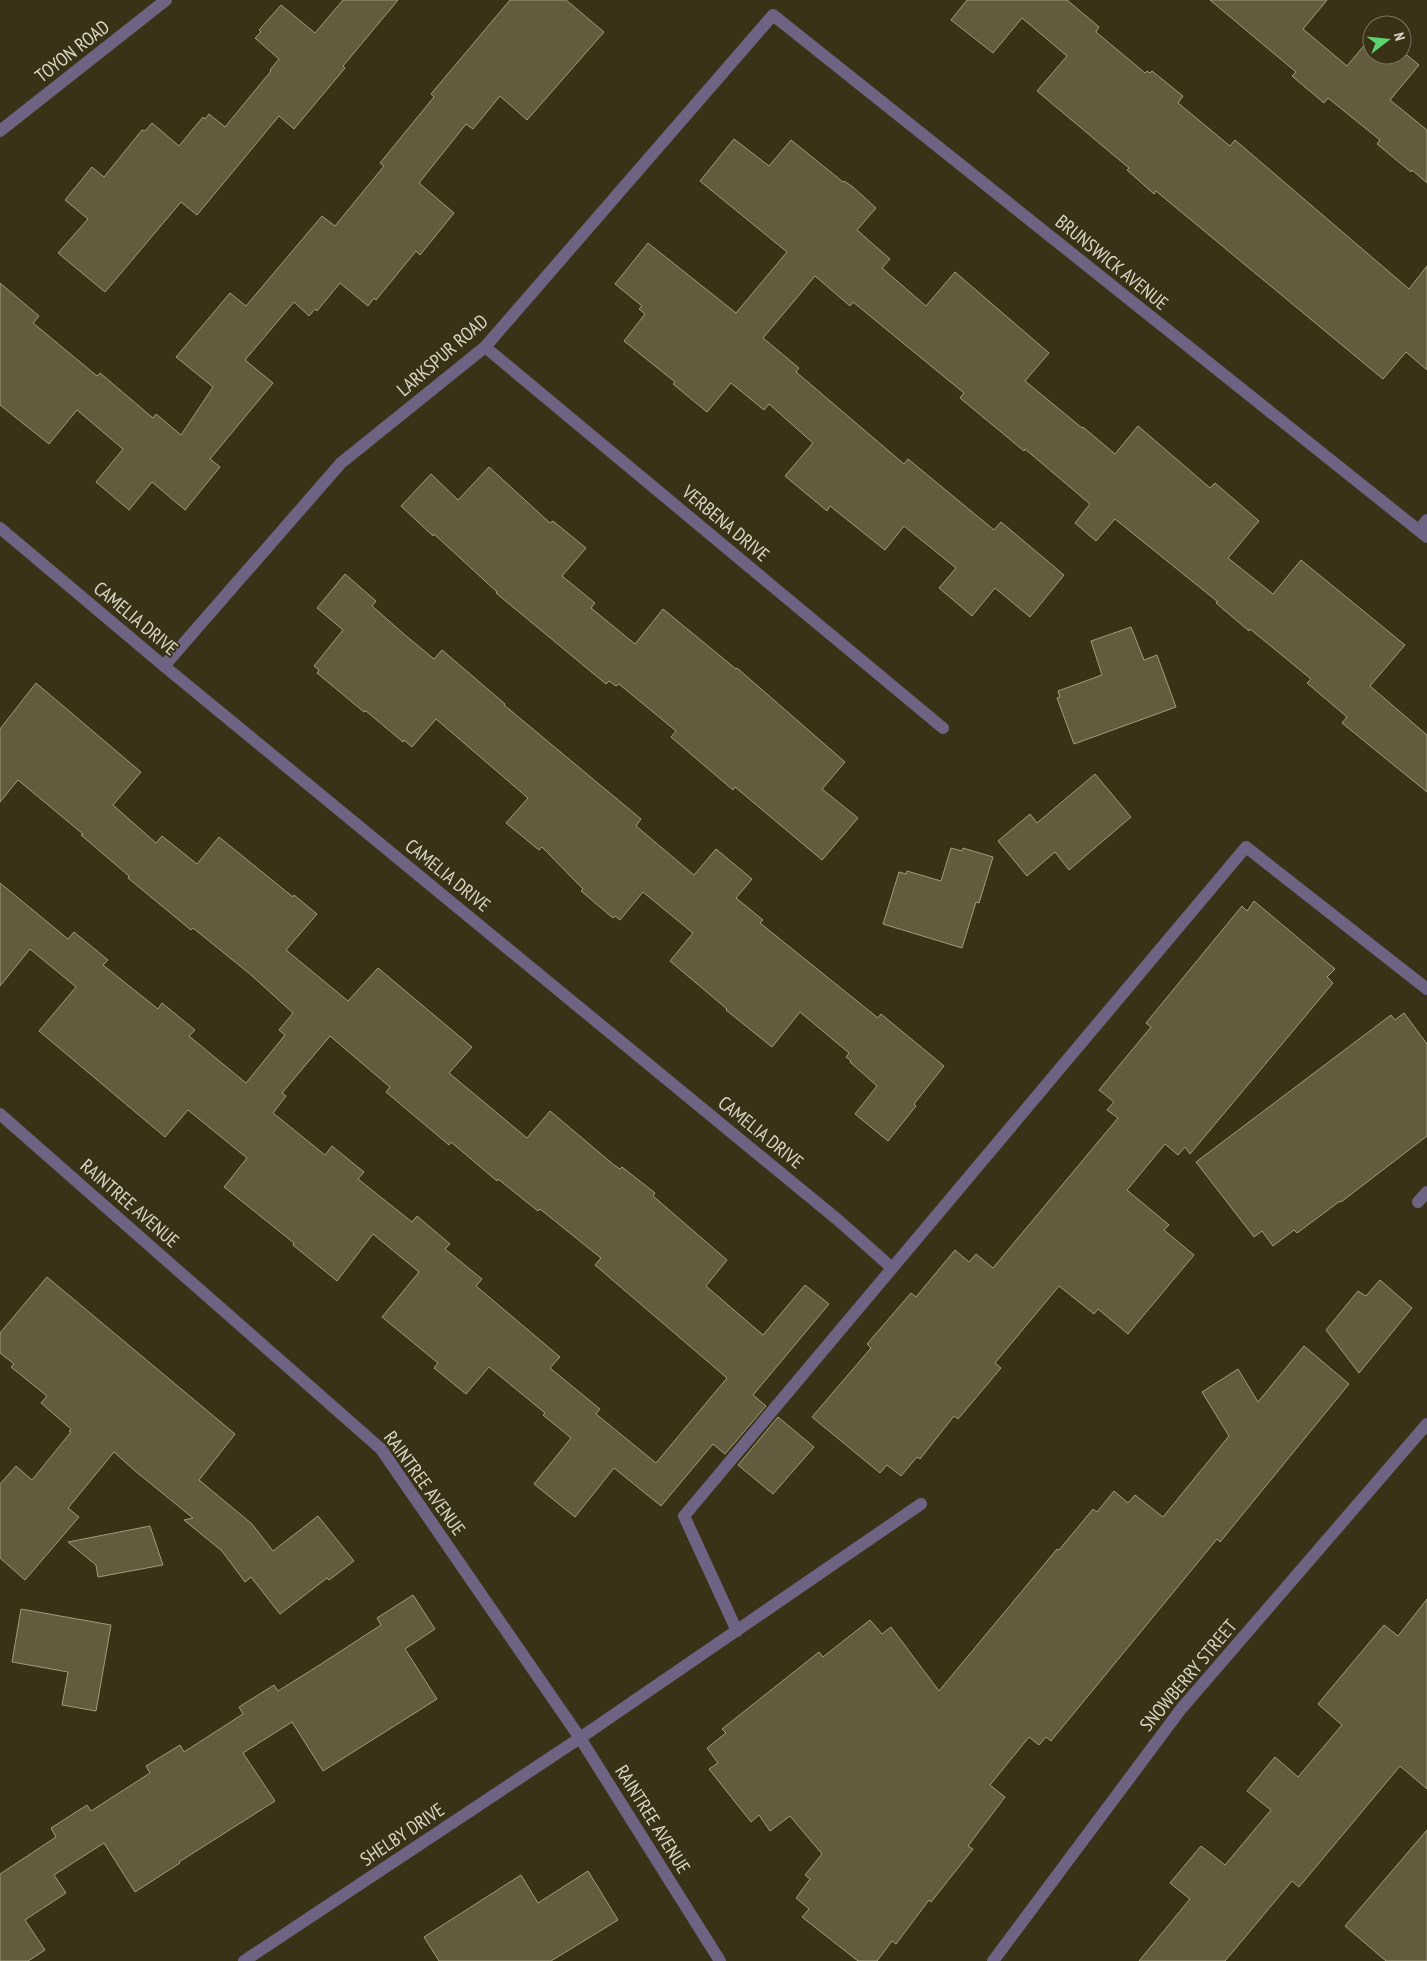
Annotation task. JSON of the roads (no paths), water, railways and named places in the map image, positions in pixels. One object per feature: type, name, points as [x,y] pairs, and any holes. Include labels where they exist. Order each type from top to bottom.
[{"type":"street","name":"TOYON ROAD","points":[[0,131],[166,0]]},
{"type":"street","name":"LARKSPUR ROAD","points":[[164,666],[341,463],[485,348],[773,15]]},
{"type":"street","name":"BRUNSWICK AVENUE","points":[[773,15],[1423,534]]},
{"type":"street","name":"VERBENA DRIVE","points":[[485,348],[943,728]]},
{"type":"street","points":[[1423,534],[1427,520]]},
{"type":"street","name":"CAMELIA DRIVE","points":[[0,528],[164,666],[831,1214],[892,1268]]},
{"type":"street","points":[[736,1631],[684,1516],[1246,847],[1427,989]]},
{"type":"street","name":"RAINTREE AVENUE","points":[[0,1114],[381,1448],[580,1738],[720,1961]]},
{"type":"street","points":[[1418,1202],[1427,1192]]},
{"type":"street","name":"SNOWBERRY STREET","points":[[993,1961],[1181,1710],[1427,1424]]},
{"type":"street","name":"SHELBY DRIVE","points":[[244,1961],[580,1738],[921,1504]]}]
